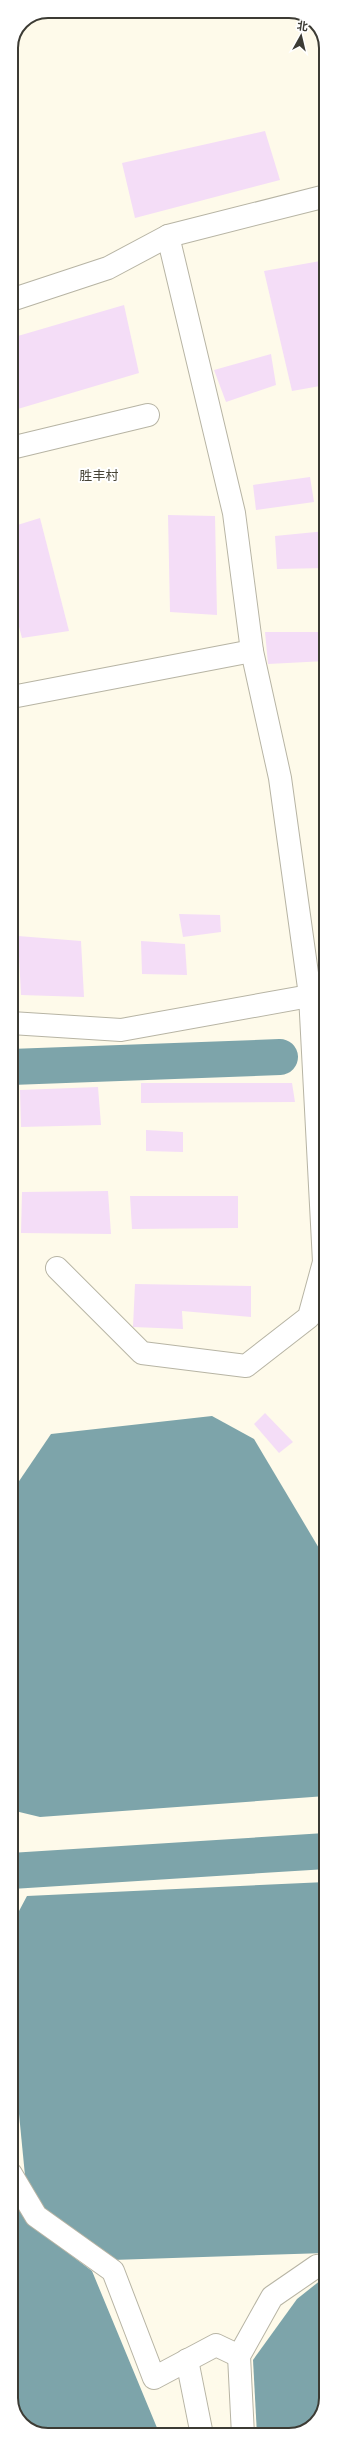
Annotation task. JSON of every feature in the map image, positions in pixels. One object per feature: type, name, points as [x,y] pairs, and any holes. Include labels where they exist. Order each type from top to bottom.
[{"type":"street","points":[[18,298],[108,268],[168,236],[319,198]]},
{"type":"street","points":[[168,236],[234,512],[252,651],[280,778],[318,994],[319,1039]]},
{"type":"street","points":[[18,446],[148,415]]},
{"type":"street","points":[[18,696],[252,651]]},
{"type":"street","points":[[18,1023],[121,1030],[318,994]]},
{"type":"street","points":[[57,1268],[142,1353],[246,1366],[309,1317],[319,1280]]},
{"type":"street","points":[[18,2186],[36,2216],[113,2271],[154,2378],[216,2344],[239,2356]]},
{"type":"street","points":[[243,2428],[239,2356],[272,2297],[319,2266]]},
{"type":"street","points":[[187,2360],[201,2428]]},
{"type":"water","points":[[212,1416],[254,1439],[319,1548],[319,1797],[40,1817],[18,1812],[18,1483],[51,1434]]},
{"type":"water","points":[[319,1882],[319,2253],[112,2260],[27,2196],[18,2104],[18,1913],[27,1896]]},
{"type":"water","points":[[18,2200],[39,2231],[92,2271],[157,2428],[46,2428],[30,2422],[21,2411],[18,2402]]},
{"type":"water","points":[[319,2282],[319,2402],[312,2418],[304,2424],[293,2428],[257,2428],[253,2360],[297,2299]]},
{"type":"building","points":[[265,131],[280,180],[135,218],[122,163]]},
{"type":"building","points":[[319,261],[319,386],[292,391],[264,271]]},
{"type":"building","points":[[124,305],[139,373],[18,409],[18,336]]},
{"type":"building","points":[[271,354],[276,385],[226,402],[214,370]]},
{"type":"building","points":[[310,477],[314,502],[256,510],[253,485]]},
{"type":"building","points":[[168,515],[215,516],[217,615],[170,612]]},
{"type":"building","points":[[40,518],[69,631],[22,638],[18,623],[18,525]]},
{"type":"building","points":[[319,532],[319,568],[277,569],[275,536]]},
{"type":"building","points":[[265,632],[319,632],[319,661],[268,664]]},
{"type":"building","points":[[179,914],[220,915],[221,932],[183,937]]},
{"type":"building","points":[[18,936],[81,941],[84,997],[21,995]]},
{"type":"building","points":[[141,941],[185,944],[187,975],[142,974]]},
{"type":"building","points":[[141,1083],[292,1083],[295,1102],[141,1103]]},
{"type":"building","points":[[98,1087],[101,1125],[21,1127],[20,1090]]},
{"type":"building","points":[[146,1130],[183,1132],[183,1152],[146,1151]]},
{"type":"building","points":[[108,1191],[111,1234],[21,1233],[22,1192]]},
{"type":"building","points":[[130,1196],[238,1196],[238,1228],[132,1229]]},
{"type":"building","points":[[135,1284],[251,1286],[251,1317],[182,1311],[183,1329],[133,1327]]},
{"type":"building","points":[[265,1413],[293,1442],[279,1453],[254,1424]]},
{"type":"waterway","points":[[18,1067],[280,1057]]},
{"type":"waterway","points":[[18,1871],[319,1851]]},
{"type":"district","name":"胜丰村","points":[[99,477]]}]
